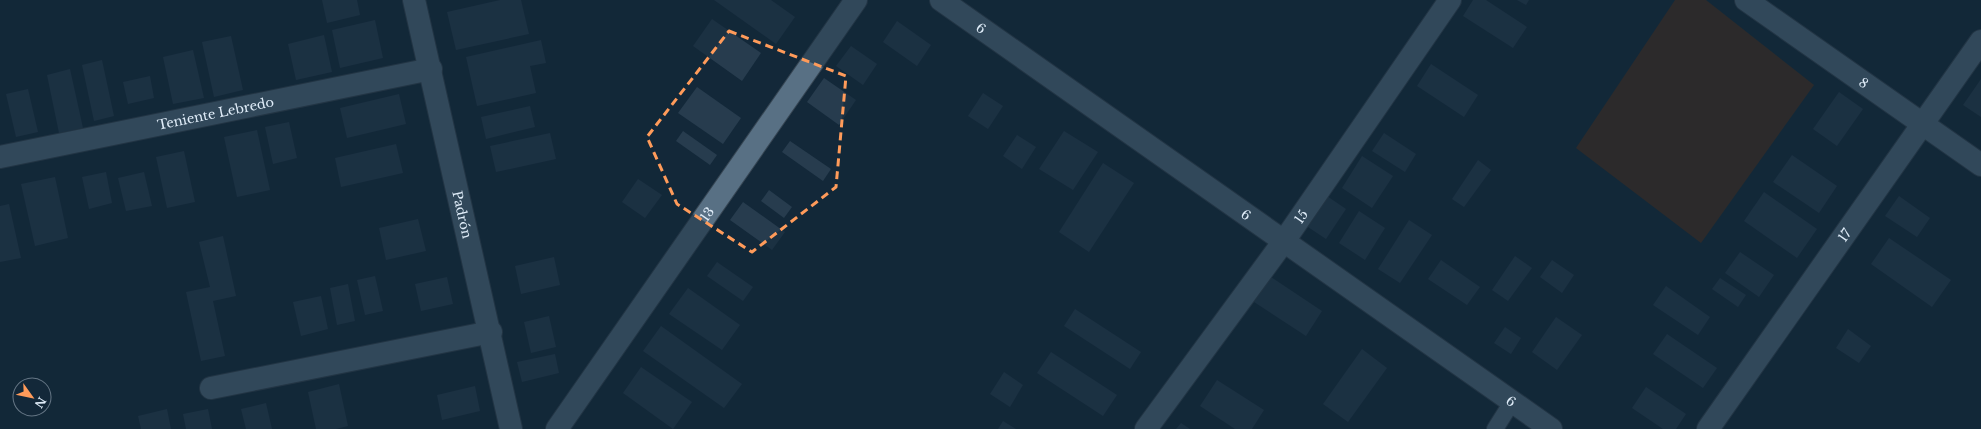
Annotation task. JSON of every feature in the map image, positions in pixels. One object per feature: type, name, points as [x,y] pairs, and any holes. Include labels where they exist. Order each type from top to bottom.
[{"type":"street","name":"Padrón","points":[[414,0],[432,69],[491,332],[511,429]]},
{"type":"street","name":"13","points":[[557,429],[856,0]]},
{"type":"street","name":"6","points":[[941,0],[1551,429]]},
{"type":"street","name":"15","points":[[1146,429],[1284,241],[1450,0]]},
{"type":"street","name":"8","points":[[1746,0],[1981,165]]},
{"type":"street","name":"17","points":[[1708,429],[1981,41]]},
{"type":"street","name":"Teniente Lebredo","points":[[0,157],[432,69]]},
{"type":"street","points":[[211,388],[491,332]]},
{"type":"lane","points":[[1495,429],[1512,402]]},
{"type":"highlighted area","points":[[729,31],[846,76],[836,187],[752,252],[677,204],[647,137]]},
{"type":"shaded area","points":[[1675,0],[1706,0],[1814,85],[1701,243],[1576,148]]},
{"type":"building","points":[[322,0],[357,0],[360,15],[327,23]]},
{"type":"building","points":[[500,0],[521,0],[529,34],[456,50],[447,12]]},
{"type":"building","points":[[714,0],[771,0],[795,17],[776,44]]},
{"type":"building","points":[[1473,0],[1486,0],[1527,27],[1513,48],[1463,16]]},
{"type":"building","points":[[1517,0],[1529,0],[1526,5]]},
{"type":"building","points":[[712,19],[761,53],[742,81],[693,46]]},
{"type":"building","points":[[375,20],[383,58],[340,68],[332,30]]},
{"type":"building","points":[[897,21],[931,45],[917,66],[883,42]]},
{"type":"building","points":[[324,35],[332,72],[296,80],[288,44]]},
{"type":"building","points":[[231,36],[243,90],[214,97],[202,42]]},
{"type":"building","points":[[541,40],[546,63],[530,66],[536,93],[477,106],[466,57]]},
{"type":"building","points":[[851,46],[877,64],[863,85],[836,66]]},
{"type":"building","points":[[193,50],[204,98],[173,104],[163,57]]},
{"type":"building","points":[[102,60],[114,116],[94,121],[82,65]]},
{"type":"building","points":[[1431,64],[1478,95],[1464,117],[1417,86]]},
{"type":"building","points":[[70,69],[83,128],[59,133],[47,75]]},
{"type":"building","points":[[150,76],[154,98],[128,104],[123,82]]},
{"type":"building","points":[[824,78],[856,100],[839,125],[807,102]]},
{"type":"building","points":[[1981,79],[1981,117],[1963,105]]},
{"type":"building","points":[[697,87],[741,118],[723,144],[678,113]]},
{"type":"building","points":[[28,89],[38,132],[16,137],[6,94]]},
{"type":"building","points":[[1839,92],[1863,109],[1837,146],[1813,129]]},
{"type":"building","points":[[983,93],[1003,106],[988,129],[968,116]]},
{"type":"building","points":[[399,94],[406,124],[347,138],[340,108]]},
{"type":"building","points":[[530,106],[535,127],[486,139],[481,117]]},
{"type":"building","points":[[289,122],[297,158],[273,164],[265,127]]},
{"type":"building","points":[[257,130],[270,190],[237,197],[224,137]]},
{"type":"building","points":[[683,131],[717,155],[710,165],[676,141]]},
{"type":"building","points":[[1064,131],[1098,152],[1073,190],[1039,169]]},
{"type":"building","points":[[550,133],[556,159],[496,172],[490,146]]},
{"type":"building","points":[[1384,133],[1416,154],[1405,172],[1372,151]]},
{"type":"building","points":[[1017,135],[1036,147],[1022,169],[1003,156]]},
{"type":"building","points":[[790,141],[831,169],[823,181],[782,152]]},
{"type":"building","points":[[396,144],[403,173],[341,187],[335,158]]},
{"type":"building","points":[[184,151],[195,202],[167,208],[156,157]]},
{"type":"building","points":[[1792,155],[1837,186],[1819,213],[1773,182]]},
{"type":"building","points":[[1362,156],[1393,176],[1372,208],[1342,188]]},
{"type":"building","points":[[1478,160],[1491,170],[1464,207],[1452,199]]},
{"type":"building","points":[[1103,163],[1134,183],[1089,252],[1059,232]]},
{"type":"building","points":[[106,172],[112,203],[89,209],[82,177]]},
{"type":"building","points":[[144,172],[152,206],[126,211],[118,178]]},
{"type":"building","points":[[55,177],[68,238],[35,246],[21,184]]},
{"type":"building","points":[[638,179],[662,195],[645,218],[622,202]]},
{"type":"building","points":[[769,190],[792,207],[784,218],[761,201]]},
{"type":"building","points":[[1764,192],[1817,229],[1797,258],[1744,221]]},
{"type":"building","points":[[1324,194],[1346,209],[1326,239],[1305,225]]},
{"type":"building","points":[[1899,196],[1930,218],[1917,237],[1885,216]]},
{"type":"building","points":[[743,202],[785,232],[772,250],[730,220]]},
{"type":"building","points":[[9,204],[21,258],[0,262],[0,206]]},
{"type":"building","points":[[1359,211],[1385,228],[1365,260],[1339,243]]},
{"type":"building","points":[[418,219],[426,251],[386,260],[379,228]]},
{"type":"building","points":[[1409,220],[1432,235],[1400,283],[1378,269]]},
{"type":"building","points":[[223,236],[236,296],[213,301],[225,356],[201,361],[186,292],[210,287],[199,242]]},
{"type":"building","points":[[1889,238],[1951,280],[1932,307],[1871,264]]},
{"type":"building","points":[[1740,252],[1774,275],[1759,297],[1725,273]]},
{"type":"building","points":[[1515,256],[1532,268],[1508,301],[1492,290]]},
{"type":"building","points":[[554,257],[560,285],[521,294],[515,266]]},
{"type":"building","points":[[1441,260],[1480,287],[1467,305],[1428,279]]},
{"type":"building","points":[[1552,260],[1574,275],[1562,293],[1540,277]]},
{"type":"building","points":[[717,262],[753,287],[743,301],[707,276]]},
{"type":"building","points":[[375,276],[383,311],[365,315],[357,280]]},
{"type":"building","points":[[447,277],[453,304],[421,311],[415,284]]},
{"type":"building","points":[[1271,277],[1322,311],[1306,336],[1254,302]]},
{"type":"building","points":[[1720,278],[1746,295],[1738,307],[1712,289]]},
{"type":"building","points":[[348,284],[355,321],[337,325],[330,288]]},
{"type":"building","points":[[1666,286],[1710,317],[1698,335],[1653,305]]},
{"type":"building","points":[[688,288],[740,325],[722,350],[669,314]]},
{"type":"building","points":[[321,296],[328,329],[301,336],[293,302]]},
{"type":"building","points":[[1075,309],[1141,352],[1130,369],[1064,326]]},
{"type":"building","points":[[549,316],[556,347],[531,353],[524,322]]},
{"type":"building","points":[[1556,317],[1582,335],[1557,370],[1532,352]]},
{"type":"building","points":[[661,326],[742,384],[724,408],[643,351]]},
{"type":"building","points":[[1505,327],[1521,338],[1511,354],[1494,343]]},
{"type":"building","points":[[1848,329],[1871,346],[1859,363],[1836,348]]},
{"type":"building","points":[[1667,334],[1717,368],[1703,388],[1653,354]]},
{"type":"building","points":[[1362,349],[1387,368],[1348,422],[1323,404]]},
{"type":"building","points":[[1051,352],[1117,395],[1103,416],[1037,373]]},
{"type":"building","points":[[555,354],[559,373],[522,382],[517,362]]},
{"type":"building","points":[[641,367],[692,402],[673,429],[623,393]]},
{"type":"building","points":[[1004,372],[1023,385],[1010,407],[990,394]]},
{"type":"building","points":[[1217,380],[1264,410],[1252,429],[1235,429],[1200,406]]},
{"type":"building","points":[[339,384],[348,426],[336,429],[316,429],[308,392]]},
{"type":"building","points":[[475,386],[480,411],[442,420],[437,395]]},
{"type":"building","points":[[1646,387],[1686,414],[1676,429],[1663,429],[1632,408]]},
{"type":"building","points":[[266,403],[272,429],[246,429],[241,409]]},
{"type":"building","points":[[167,409],[171,429],[141,429],[138,416]]},
{"type":"building","points":[[208,409],[212,429],[186,429],[183,414]]},
{"type":"building","points":[[1003,421],[1016,429],[998,429]]},
{"type":"building","points":[[1181,423],[1190,429],[1176,429]]}]
